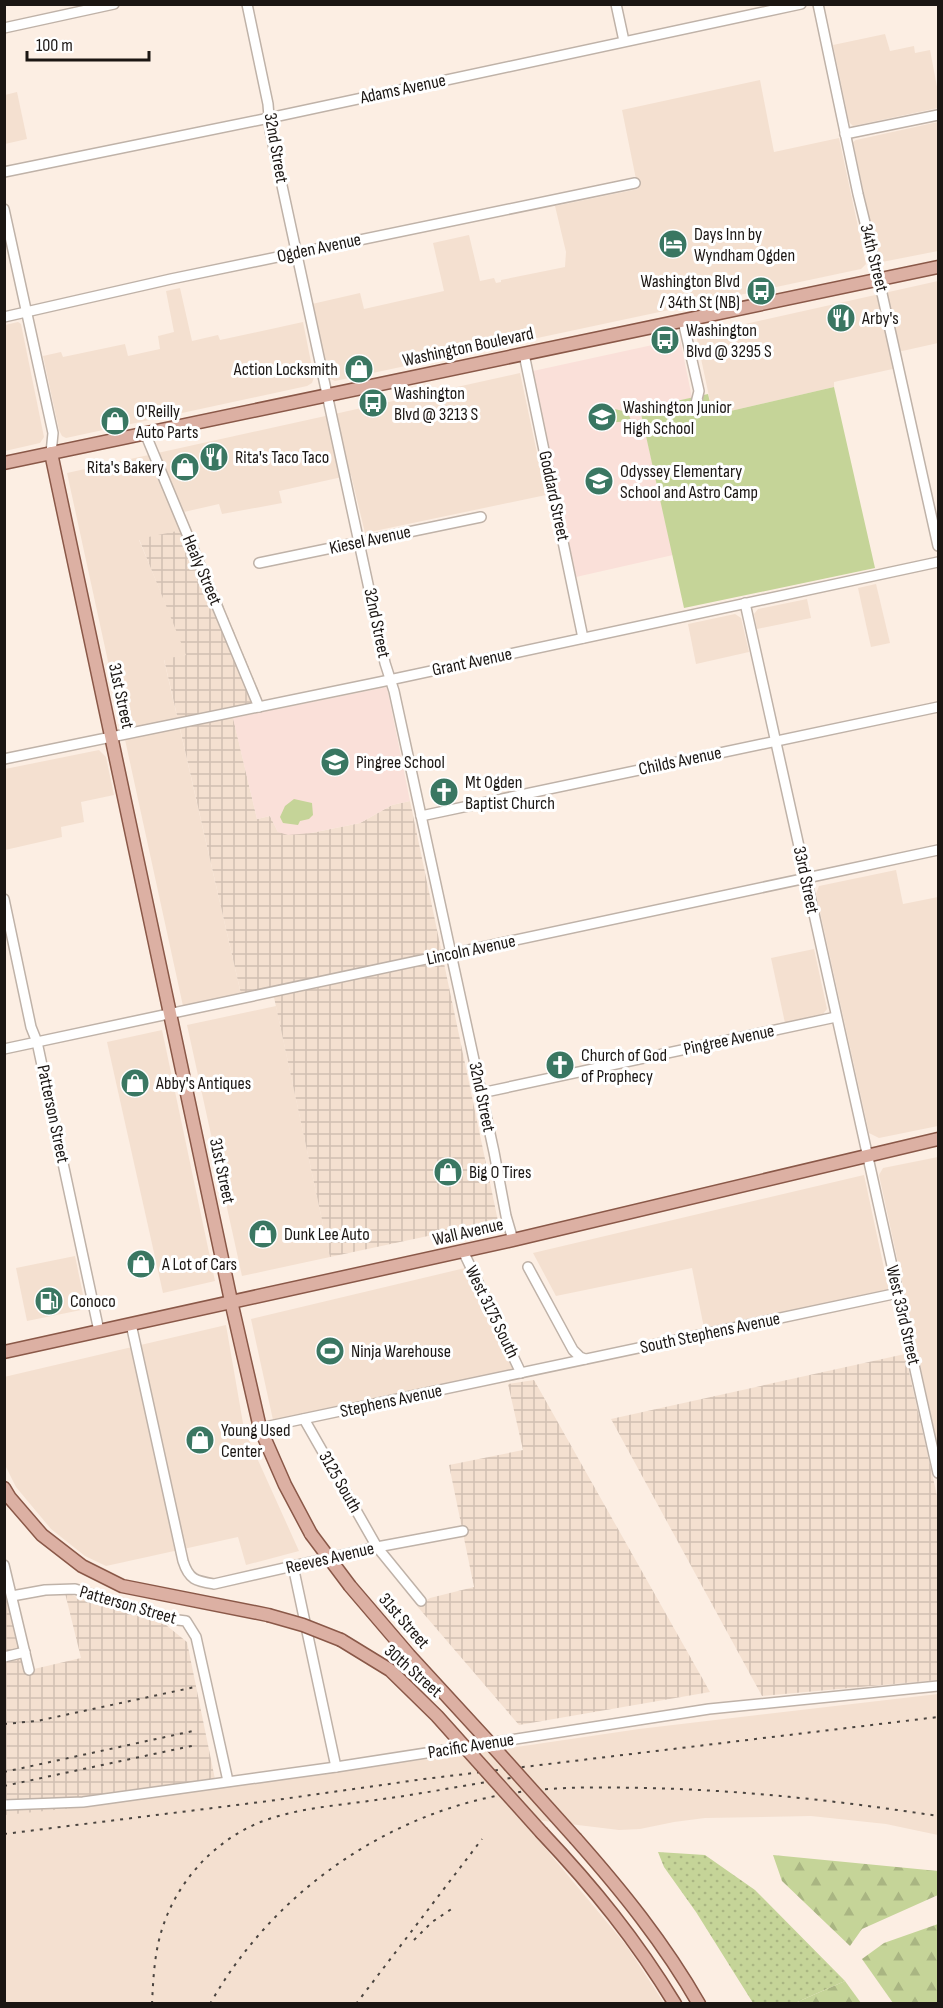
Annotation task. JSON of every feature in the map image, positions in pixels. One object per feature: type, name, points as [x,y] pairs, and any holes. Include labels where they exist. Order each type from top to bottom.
[{"type":"main road","name":"Washington Boulevard","points":[[4,464],[939,267]]},
{"type":"main road","name":"31st Street","points":[[51,453],[260,1428],[285,1485],[311,1534],[350,1586],[409,1655],[623,1892],[653,1933],[699,2004]]},
{"type":"main road","name":"Wall Avenue","points":[[4,1352],[513,1240],[939,1139]]},
{"type":"main road","name":"30th Street","points":[[4,1488],[42,1535],[82,1566],[122,1587],[268,1615],[303,1624],[341,1640],[390,1670],[437,1716],[622,1923],[675,2004]]},
{"type":"street","points":[[4,28],[114,4]]},
{"type":"street","name":"32nd Street","points":[[247,4],[327,395],[513,1240]]},
{"type":"street","points":[[616,4],[624,41]]},
{"type":"street","name":"Adams Avenue","points":[[4,172],[269,118],[801,4]]},
{"type":"street","name":"34th Street","points":[[818,4],[845,134],[939,546]]},
{"type":"street","points":[[845,134],[939,115]]},
{"type":"street","name":"Ogden Avenue","points":[[4,317],[635,183]]},
{"type":"street","name":"31st Street","points":[[4,209],[52,434],[51,453]]},
{"type":"street","points":[[683,321],[699,391],[695,407]]},
{"type":"street","name":"Goddard Street","points":[[524,354],[583,638]]},
{"type":"street","name":"Healy Street","points":[[145,433],[259,707]]},
{"type":"street","name":"Kiesel Avenue","points":[[259,563],[481,517]]},
{"type":"street","name":"Grant Avenue","points":[[4,759],[390,680],[939,562]]},
{"type":"street","name":"33rd Street","points":[[745,603],[867,1156]]},
{"type":"street","name":"Childs Avenue","points":[[421,816],[939,707]]},
{"type":"street","name":"Lincoln Avenue","points":[[4,1049],[939,850]]},
{"type":"street","name":"Patterson Street","points":[[4,899],[99,1330]]},
{"type":"street","name":"Pingree Avenue","points":[[481,1093],[836,1017]]},
{"type":"street","name":"West 33rd Street","points":[[867,1156],[939,1473]]},
{"type":"street","name":"West 3175 South","points":[[463,1251],[521,1373]]},
{"type":"street","points":[[528,1267],[573,1350],[585,1359]]},
{"type":"street","name":"South Stephens Avenue","points":[[521,1373],[898,1293]]},
{"type":"street","name":"Reeves Avenue","points":[[130,1323],[183,1561],[187,1573],[197,1581],[214,1584],[377,1546],[463,1531]]},
{"type":"street","name":"Stephens Avenue","points":[[260,1428],[521,1373]]},
{"type":"street","name":"3125 South","points":[[304,1419],[377,1546],[421,1601]]},
{"type":"street","points":[[4,1565],[29,1670]]},
{"type":"street","points":[[293,1566],[336,1767]]},
{"type":"street","name":"Patterson Street","points":[[12,1596],[45,1590],[75,1589],[170,1619],[186,1621],[196,1638],[228,1781]]},
{"type":"street","points":[[4,1657],[25,1652]]},
{"type":"street","name":"Pacific Avenue","points":[[4,1805],[83,1802],[336,1767],[709,1709],[939,1686]]},
{"type":"shaded area","points":[[885,34],[890,51],[914,46],[915,53],[930,50],[938,92],[938,108],[853,126],[849,122],[833,45]]},
{"type":"shaded area","points":[[760,80],[774,152],[839,138],[866,264],[861,269],[335,381],[329,378],[312,304],[360,293],[364,309],[444,291],[433,243],[469,235],[480,281],[494,278],[496,283],[565,267],[566,252],[555,206],[638,189],[622,110]]},
{"type":"shaded area","points":[[17,92],[27,139],[5,144],[5,95]]},
{"type":"shaded area","points":[[938,122],[938,251],[882,262],[877,256],[853,142]]},
{"type":"shaded area","points":[[938,281],[938,343],[898,352],[897,368],[834,382],[834,387],[713,415],[696,335]]},
{"type":"shaded area","points":[[180,288],[192,341],[218,335],[220,340],[303,322],[314,377],[312,383],[307,386],[66,438],[62,436],[43,356],[61,352],[63,357],[125,344],[128,356],[160,349],[158,336],[174,332],[166,291]]},
{"type":"shaded area","points":[[18,322],[21,324],[44,437],[40,443],[5,451],[5,325]]},
{"type":"shaded area","points":[[680,339],[692,398],[640,409],[673,555],[576,577],[533,371]]},
{"type":"shaded area","points":[[520,373],[546,495],[365,533],[351,475],[279,491],[282,503],[222,514],[219,504],[184,512],[191,528],[139,540],[187,655],[164,660],[241,994],[183,1006],[67,473]]},
{"type":"shaded area","points":[[191,528],[263,701],[231,709],[257,819],[270,816],[278,832],[311,833],[360,823],[392,805],[410,801],[498,1221],[330,1257],[272,988],[241,994],[164,659],[186,655],[139,539]]},
{"type":"shaded area","points":[[876,584],[890,643],[871,647],[858,588]]},
{"type":"shaded area","points":[[807,599],[811,618],[757,629],[754,614],[758,609]]},
{"type":"shaded area","points":[[735,614],[741,618],[749,652],[696,664],[688,624]]},
{"type":"shaded area","points":[[387,687],[410,801],[392,805],[360,823],[311,833],[288,835],[278,832],[270,816],[257,819],[233,718]]},
{"type":"shaded area","points":[[99,750],[106,757],[114,795],[81,802],[84,822],[61,827],[62,837],[5,850],[5,769]]},
{"type":"shaded area","points":[[896,870],[903,904],[938,897],[938,1126],[879,1138],[869,1133],[816,894],[819,886]]},
{"type":"shaded area","points":[[814,949],[827,1009],[822,1015],[785,1023],[771,958]]},
{"type":"shaded area","points":[[276,1006],[330,1257],[242,1276],[187,1025]]},
{"type":"shaded area","points":[[162,1030],[215,1281],[163,1293],[107,1042]]},
{"type":"shaded area","points":[[938,1157],[938,1447],[879,1175],[883,1168]]},
{"type":"shaded area","points":[[864,1175],[890,1296],[705,1333],[692,1268],[556,1296],[533,1253]]},
{"type":"shaded area","points":[[75,1256],[86,1309],[27,1321],[16,1268]]},
{"type":"shaded area","points":[[465,1268],[514,1371],[273,1420],[251,1319]]},
{"type":"shaded area","points":[[226,1325],[244,1429],[299,1551],[246,1565],[238,1537],[106,1566],[85,1556],[51,1529],[16,1487],[5,1465],[4,1377]]},
{"type":"shaded area","points":[[905,1354],[938,1500],[938,1680],[762,1696],[611,1419]]},
{"type":"shaded area","points":[[534,1380],[710,1692],[519,1725],[417,1606],[430,1598],[474,1587],[449,1465],[523,1450],[508,1384]]},
{"type":"shaded area","points":[[4,1587],[20,1648],[28,1647],[34,1669],[81,1658],[65,1593],[166,1625],[187,1642],[217,1789],[5,1815]]},
{"type":"shaded area","points":[[938,1694],[938,1835],[886,1824],[811,1816],[705,1818],[640,1829],[619,1830],[520,1818],[626,1945],[664,2003],[5,2003],[4,1808],[463,1755],[639,1729]]},
{"type":"green space","points":[[834,387],[875,568],[684,608],[640,409],[708,394],[713,415]]},
{"type":"green space","points":[[604,408],[624,412],[631,421],[604,423]]},
{"type":"green space","points":[[294,799],[312,803],[313,815],[309,819],[300,821],[298,825],[283,823],[280,817],[285,806]]},
{"type":"green space","points":[[658,1852],[705,1855],[755,1890],[845,1981],[795,2003],[753,2003],[696,1912],[664,1867]]},
{"type":"green space","points":[[773,1855],[938,1871],[938,1895],[862,1929],[850,1946],[782,1881]]},
{"type":"green space","points":[[938,1924],[938,2003],[893,2003],[862,1959],[884,1943]]},
{"type":"green space","points":[[845,1981],[861,2003],[795,2003]]},
{"type":"railway","points":[[4,1724],[37,1721],[195,1687]]},
{"type":"railway","points":[[4,1834],[424,1779],[938,1717]]},
{"type":"railway","points":[[4,1772],[193,1731]]},
{"type":"railway","points":[[4,1786],[196,1745]]},
{"type":"railway","points":[[152,2004],[157,1948],[165,1920],[185,1883],[212,1852],[229,1839],[266,1820],[294,1812],[517,1777]]},
{"type":"railway","points":[[210,2004],[234,1966],[262,1931],[294,1899],[329,1870],[366,1846],[406,1825],[448,1809],[491,1797],[568,1788],[682,1789],[792,1797],[938,1816]]},
{"type":"railway","points":[[356,2004],[482,1839]]},
{"type":"railway","points":[[414,1940],[432,1922],[453,1908]]},
{"type":"place","name":"Days Inn by Wyndham Ogden","points":[[673,244]]},
{"type":"place","name":"Washington Blvd / 34th St (NB)","points":[[761,291]]},
{"type":"place","name":"Arby's","points":[[841,318]]},
{"type":"place","name":"Washington Blvd @ 3295 S","points":[[665,340]]},
{"type":"place","name":"Action Locksmith","points":[[359,369]]},
{"type":"place","name":"Washington Blvd @ 3213 S","points":[[373,403]]},
{"type":"place","name":"Washington Junior High School","points":[[602,417]]},
{"type":"place","name":"O'Reilly Auto Parts","points":[[115,421]]},
{"type":"place","name":"Rita's Taco Taco","points":[[214,457]]},
{"type":"place","name":"Rita's Bakery","points":[[185,467]]},
{"type":"place","name":"Odyssey Elementary School and Astro Camp","points":[[599,481]]},
{"type":"place","name":"Pingree School","points":[[335,762]]},
{"type":"place","name":"Mt Ogden Baptist Church","points":[[444,792]]},
{"type":"place","name":"Church of God of Prophecy","points":[[560,1065]]},
{"type":"place","name":"Abby's Antiques","points":[[135,1083]]},
{"type":"place","name":"Big O Tires","points":[[448,1172]]},
{"type":"place","name":"Dunk Lee Auto","points":[[263,1234]]},
{"type":"place","name":"A Lot of Cars","points":[[141,1264]]},
{"type":"place","name":"Conoco","points":[[49,1301]]},
{"type":"place","name":"Ninja Warehouse","points":[[330,1351]]},
{"type":"place","name":"Young Used Center","points":[[200,1440]]}]
